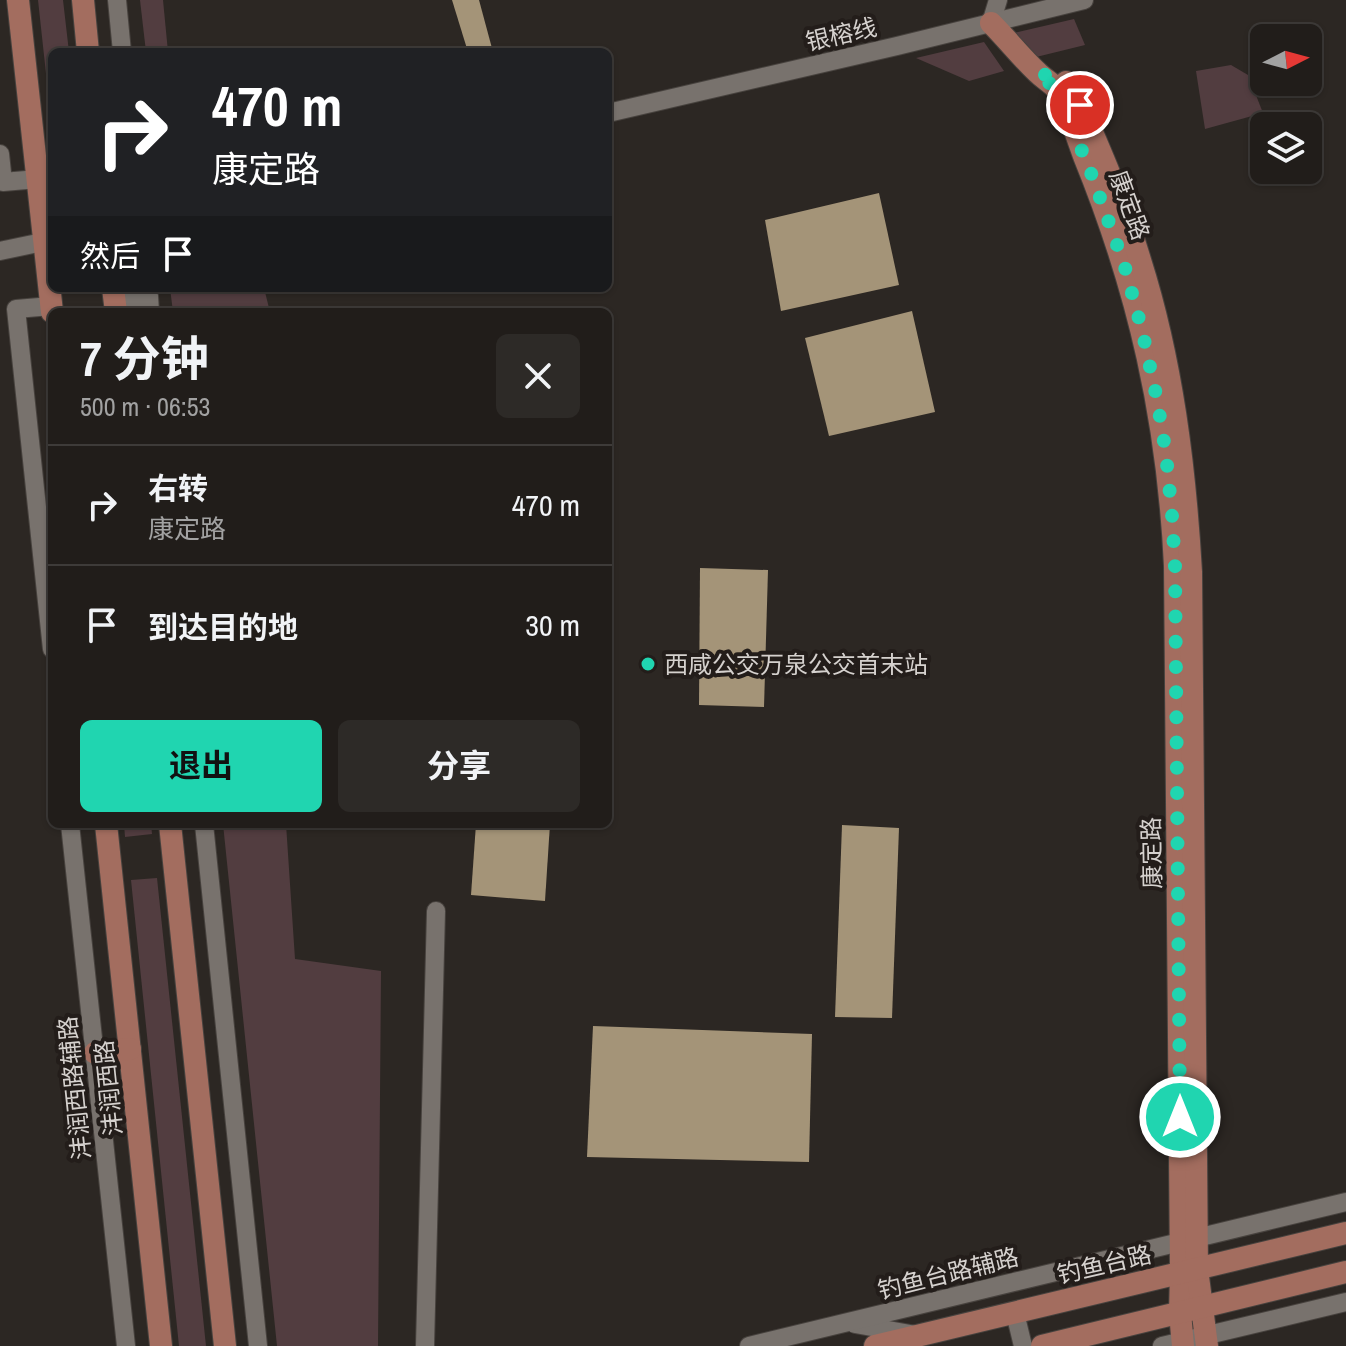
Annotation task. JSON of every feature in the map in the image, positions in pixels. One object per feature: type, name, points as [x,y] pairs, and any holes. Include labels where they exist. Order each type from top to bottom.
[{"type":"main road","points":[[18,0],[48,241]]},
{"type":"main road","points":[[83,0],[88,48]]},
{"type":"main road","name":"康定路","points":[[991,23],[1037,72],[1071,84],[1140,260],[1168,369],[1184,468],[1191,572],[1189,1271],[1176,1344]]},
{"type":"main road","name":"沣润西路","points":[[106,828],[161,1346]]},
{"type":"main road","points":[[170,828],[225,1346]]},
{"type":"main road","points":[[95,1053],[130,1049]]},
{"type":"main road","name":"钓鱼台路","points":[[875,1346],[1346,1233]]},
{"type":"main road","name":"康定路","points":[[1189,1271],[1203,1307],[1206,1341]]},
{"type":"main road","points":[[1042,1346],[1346,1272]]},
{"type":"street","points":[[117,0],[122,48]]},
{"type":"street","points":[[991,23],[998,0]]},
{"type":"street","name":"银榕线","points":[[612,112],[1084,0]]},
{"type":"street","points":[[0,154],[3,182],[38,179]]},
{"type":"street","points":[[0,251],[48,241]]},
{"type":"street","points":[[115,300],[149,296],[150,308]]},
{"type":"street","points":[[48,309],[16,309],[48,611]]},
{"type":"street","name":"沣润西路辅路","points":[[70,828],[126,1346]]},
{"type":"street","points":[[204,828],[258,1346]]},
{"type":"street","points":[[425,1346],[436,911]]},
{"type":"street","name":"钓鱼台路辅路","points":[[749,1346],[1346,1202]]},
{"type":"street","points":[[1176,1344],[1206,1341],[1346,1302]]},
{"type":"street","points":[[1015,1313],[1023,1346]]},
{"type":"street","points":[[847,1322],[919,1335]]},
{"type":"shaded area","points":[[38,0],[63,0],[69,48],[48,48],[48,92]]},
{"type":"shaded area","points":[[140,0],[163,0],[168,48],[146,48]]},
{"type":"shaded area","points":[[1074,19],[1085,45],[1024,60],[1005,35]]},
{"type":"shaded area","points":[[984,42],[1004,71],[969,81],[916,58]]},
{"type":"shaded area","points":[[1231,65],[1248,75],[1250,96],[1256,96],[1263,112],[1250,112],[1250,117],[1205,129],[1196,71]]},
{"type":"shaded area","points":[[170,292],[265,292],[269,308],[172,308]]},
{"type":"shaded area","points":[[124,828],[151,828],[152,834],[125,837]]},
{"type":"shaded area","points":[[223,828],[286,828],[295,959],[381,971],[378,1346],[277,1346]]},
{"type":"shaded area","points":[[157,878],[206,1346],[179,1346],[131,880]]},
{"type":"building","points":[[452,0],[479,0],[492,48],[467,48]]},
{"type":"building","points":[[879,193],[899,285],[781,311],[765,220]]},
{"type":"building","points":[[912,311],[935,412],[829,436],[805,338]]},
{"type":"building","points":[[700,568],[768,570],[764,707],[699,705]]},
{"type":"building","points":[[842,825],[899,828],[892,1018],[835,1017]]},
{"type":"building","points":[[476,828],[550,828],[545,901],[471,895]]},
{"type":"building","points":[[593,1026],[812,1034],[809,1162],[587,1157]]},
{"type":"place","name":"西咸公交万泉公交首末站","points":[[648,664]]},
{"type":"route","points":[[1080,105],[1071,84],[1037,72],[1057,90],[1124,264],[1142,330],[1166,454],[1175,566],[1180,1117]]}]
